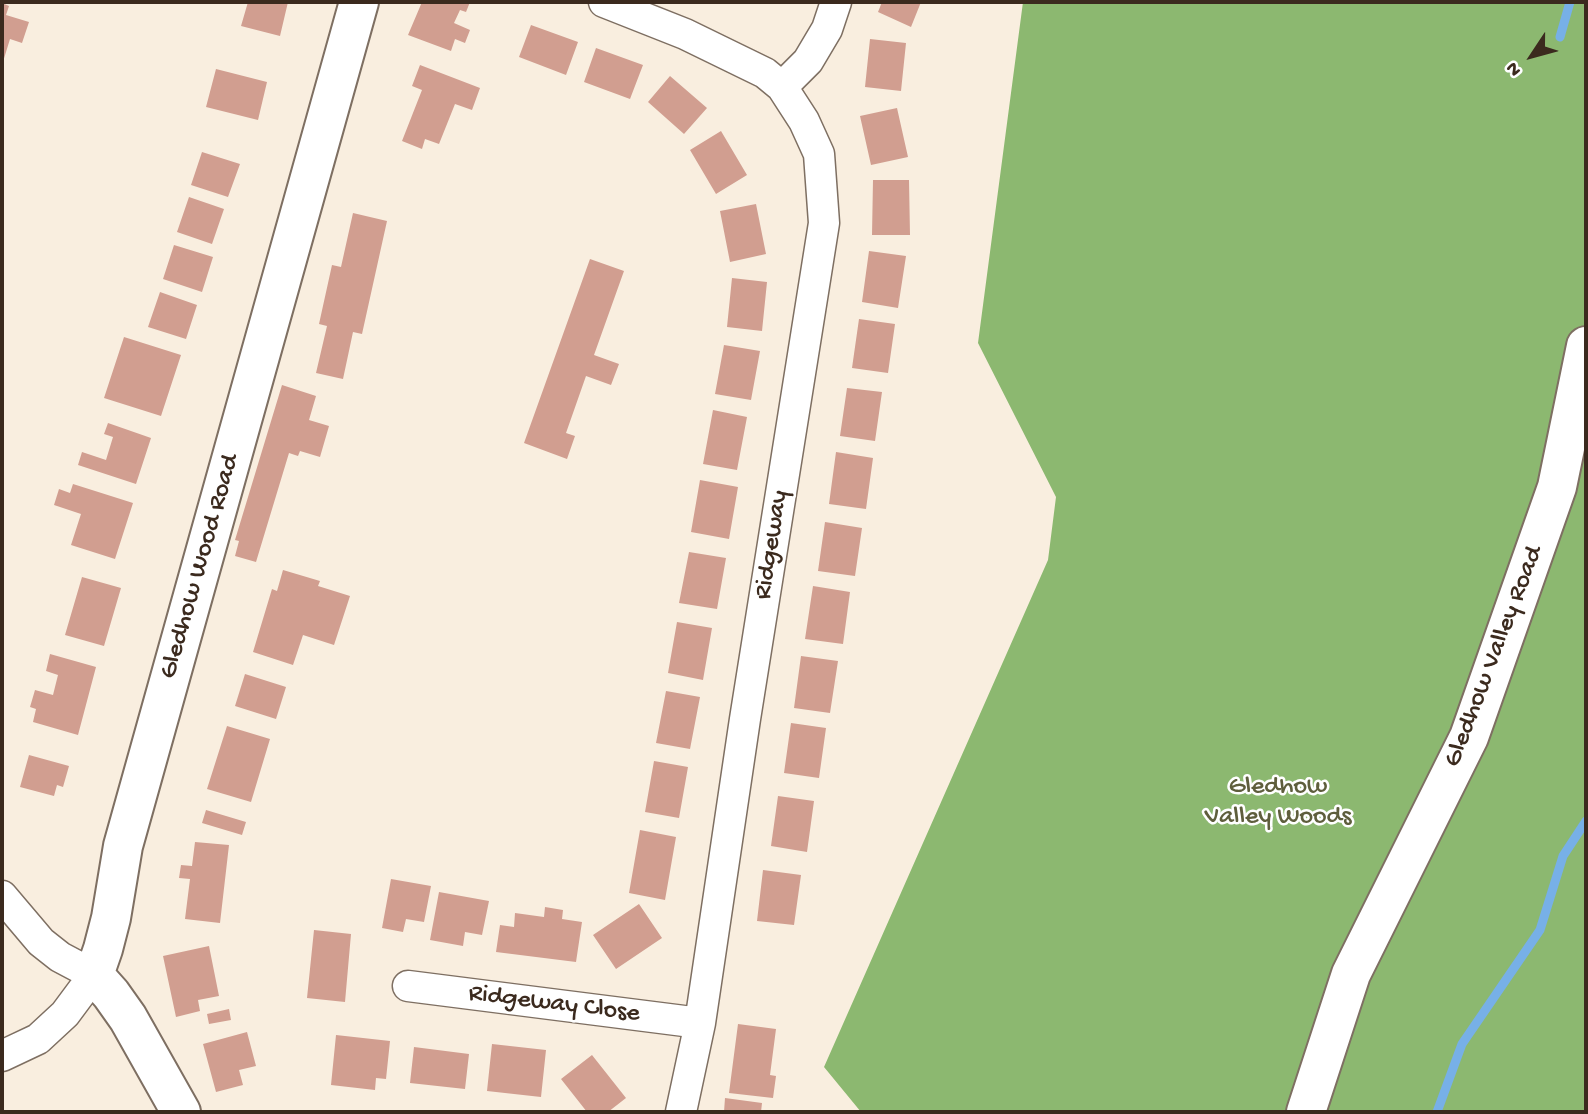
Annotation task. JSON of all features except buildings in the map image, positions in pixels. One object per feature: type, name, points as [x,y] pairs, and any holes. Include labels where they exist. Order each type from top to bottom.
[{"type":"street","name":"Gledhow Wood Road","points":[[94,975],[106,939],[123,846],[359,2]]},
{"type":"street","points":[[604,2],[685,34],[765,73],[782,87],[808,61],[827,29],[836,2]]},
{"type":"street","name":"Ridgeway","points":[[681,1112],[700,1023],[824,222],[819,154],[804,121],[782,87]]},
{"type":"street","name":"Gledhow Valley Road","points":[[1306,1112],[1351,974],[1469,737],[1557,487],[1586,345]]},
{"type":"street","points":[[2,896],[41,942],[60,957],[94,975],[111,994],[128,1018],[181,1112]]},
{"type":"street","points":[[2,1056],[38,1039],[65,1014],[94,975]]},
{"type":"street","name":"Ridgeway Close","points":[[408,986],[700,1023]]},
{"type":"green space","name":"Gledhow Valley Woods","points":[[1023,2],[1586,2],[1586,1112],[861,1112],[824,1067],[1048,560],[1056,497],[978,343]]},
{"type":"waterway","points":[[1560,37],[1570,2]]},
{"type":"waterway","points":[[1437,1112],[1462,1044],[1540,930],[1563,856],[1586,821]]}]
